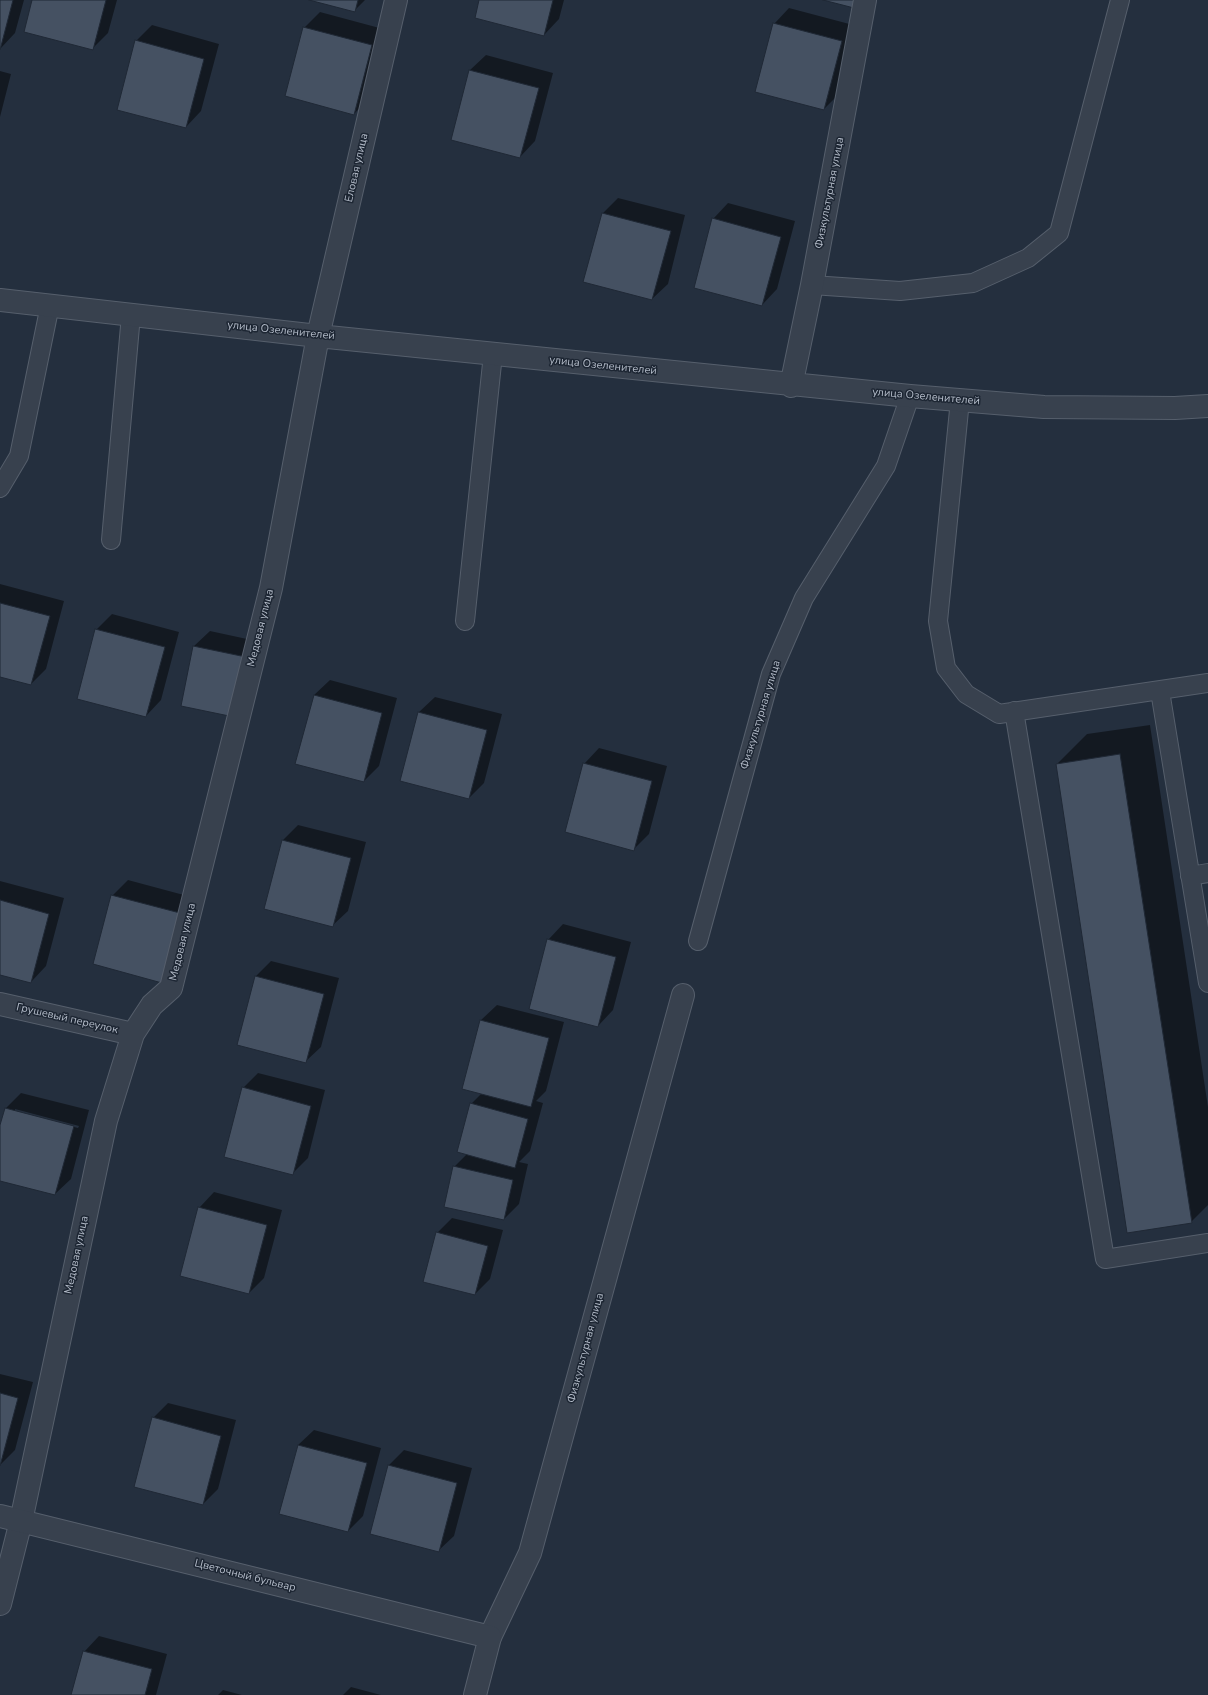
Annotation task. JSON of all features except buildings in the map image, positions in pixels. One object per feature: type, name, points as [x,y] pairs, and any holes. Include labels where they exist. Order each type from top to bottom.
[{"type":"street","name":"Еловая улица","points":[[318,336],[396,0]]},
{"type":"street","name":"Физкультурная улица","points":[[791,386],[812,286],[865,0]]},
{"type":"street","name":"улица Озеленителей","points":[[0,300],[318,336],[791,386],[1044,407],[1175,408],[1208,406]]},
{"type":"street","name":"Медовая улица","points":[[0,1604],[21,1521],[106,1121],[133,1034],[152,1005],[171,988],[271,588],[318,336]]},
{"type":"street","name":"Физкультурная улица","points":[[475,1695],[490,1637],[530,1553],[683,995]]},
{"type":"street","name":"Грушевый переулок","points":[[0,1004],[133,1034]]},
{"type":"street","name":"Цветочный бульвар","points":[[0,1516],[490,1637]]},
{"type":"lane","points":[[812,286],[900,291],[973,283],[1028,258],[1059,233],[1120,0]]},
{"type":"lane","points":[[0,488],[19,456],[50,306]]},
{"type":"lane","points":[[111,540],[131,315]]},
{"type":"lane","points":[[465,621],[492,354]]},
{"type":"lane","name":"Физкультурная улица","points":[[698,941],[771,674],[804,598],[886,466],[910,396]]},
{"type":"lane","points":[[960,400],[938,621],[946,668],[966,694],[999,714],[1208,684]]},
{"type":"lane","points":[[1160,690],[1208,983]]},
{"type":"lane","points":[[1014,711],[1105,1259],[1208,1243]]},
{"type":"lane","points":[[1190,876],[1208,873]]}]
